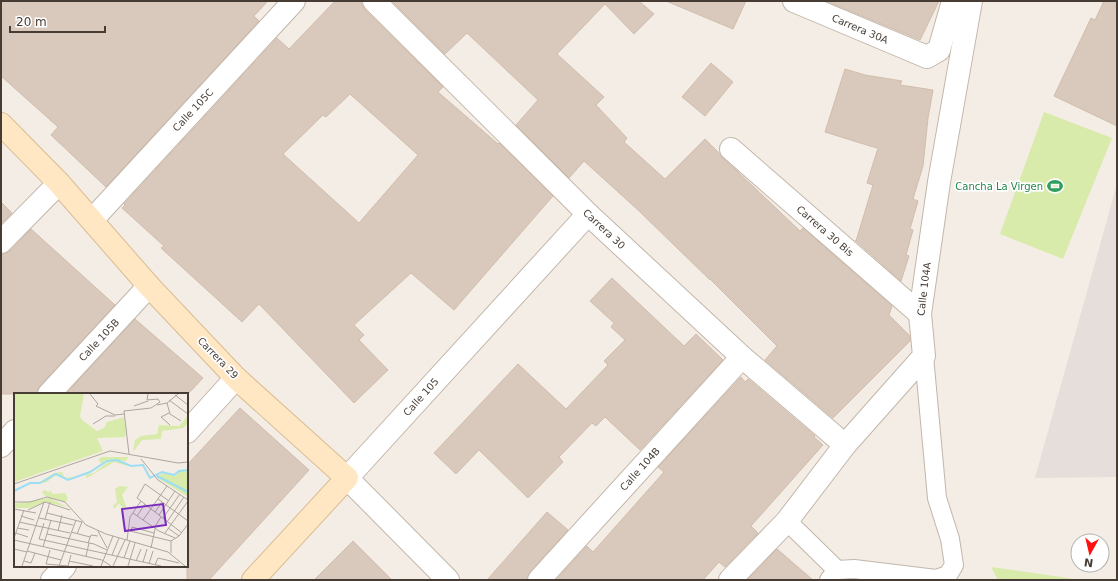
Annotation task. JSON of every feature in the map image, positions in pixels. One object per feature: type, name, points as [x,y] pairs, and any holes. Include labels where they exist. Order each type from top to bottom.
[{"type":"street","name":"Calle 105C","points":[[92,220],[294,1]]},
{"type":"street","name":"Carrera 30","points":[[374,1],[588,214],[742,357],[845,445]]},
{"type":"street","name":"Carrera 30A","points":[[794,1],[927,57],[939,50],[953,1]]},
{"type":"street","name":"Calle 104A","points":[[924,356],[920,314],[939,182],[971,1]]},
{"type":"street","name":"Carrera 29","points":[[1,124],[59,182],[149,286],[236,378],[347,478],[448,580]]},
{"type":"street","name":"Carrera 30 Bis","points":[[731,149],[920,314]]},
{"type":"street","points":[[1,242],[59,182]]},
{"type":"street","name":"Calle 105","points":[[254,580],[588,214]]},
{"type":"street","name":"Calle 105B","points":[[50,393],[149,286]]},
{"type":"street","points":[[730,580],[787,521],[845,445],[924,356]]},
{"type":"street","name":"Calle 104B","points":[[539,580],[742,357]]},
{"type":"street","points":[[188,431],[236,378]]},
{"type":"street","points":[[1,446],[14,432]]},
{"type":"street","points":[[52,580],[63,567]]},
{"type":"lane","points":[[787,521],[833,575],[854,569],[936,579],[948,575],[954,565],[950,539],[937,498],[924,356]]},
{"type":"shaded area","points":[[1117,184],[1117,477],[1035,478]]},
{"type":"green space","name":"Cancha La Virgen","points":[[1044,112],[1112,138],[1063,259],[1000,234]]},
{"type":"green space","points":[[991,567],[1082,580],[998,580]]},
{"type":"building","points":[[1,1],[268,1],[254,16],[259,21],[106,187],[51,135],[58,127],[1,76]]},
{"type":"building","points":[[335,1],[362,1],[362,5],[365,10],[443,87],[438,92],[498,144],[499,143],[553,196],[454,310],[411,273],[354,325],[364,335],[359,340],[388,370],[354,403],[259,304],[242,322],[161,248],[164,246],[122,208],[125,205],[124,204],[277,38],[289,49]],"holes":[[[350,94],[418,155],[359,223],[283,154],[323,115],[326,117]]]},
{"type":"building","points":[[392,1],[639,1],[654,14],[634,34],[605,4],[557,54],[604,97],[596,105],[627,138],[624,142],[665,179],[705,139],[800,231],[803,228],[892,306],[889,315],[909,335],[910,341],[833,418],[765,360],[777,346],[638,210],[584,161],[569,178],[516,125],[538,100],[467,33],[445,54]]},
{"type":"building","points":[[666,1],[746,1],[733,29]]},
{"type":"building","points":[[826,1],[939,1],[920,40]]},
{"type":"building","points":[[1104,1],[1117,1],[1117,126],[1054,96],[1091,18],[1095,20]]},
{"type":"building","points":[[711,63],[733,82],[705,116],[682,97]]},
{"type":"building","points":[[845,69],[865,75],[902,81],[900,85],[933,90],[928,118],[923,166],[913,199],[918,201],[910,229],[913,230],[906,255],[909,256],[901,281],[856,241],[873,185],[867,183],[878,148],[825,132]]},
{"type":"building","points":[[1,202],[12,213],[1,224]]},
{"type":"building","points":[[31,229],[115,305],[40,386],[37,393],[1,394],[1,254],[5,254],[10,251]]},
{"type":"building","points":[[612,278],[684,346],[696,334],[723,360],[640,450],[605,417],[596,426],[592,423],[559,457],[563,462],[528,498],[479,450],[456,474],[434,453],[518,364],[566,409],[608,365],[604,361],[625,340],[611,327],[614,323],[590,301]]},
{"type":"building","points":[[135,319],[203,378],[188,394],[67,393]]},
{"type":"building","points":[[741,377],[745,382],[748,379],[815,436],[814,437],[823,445],[751,526],[758,533],[725,567],[719,562],[703,580],[556,580],[587,546],[593,552],[664,472],[658,467]]},
{"type":"building","points":[[240,408],[309,470],[209,580],[187,580],[188,464]]},
{"type":"building","points":[[547,512],[568,530],[530,572],[527,580],[487,580]]},
{"type":"building","points":[[353,541],[392,580],[314,580]]},
{"type":"building","points":[[777,549],[813,580],[747,580]]},
{"type":"place","name":"Cancha La Virgen","points":[[1055,186]]}]
